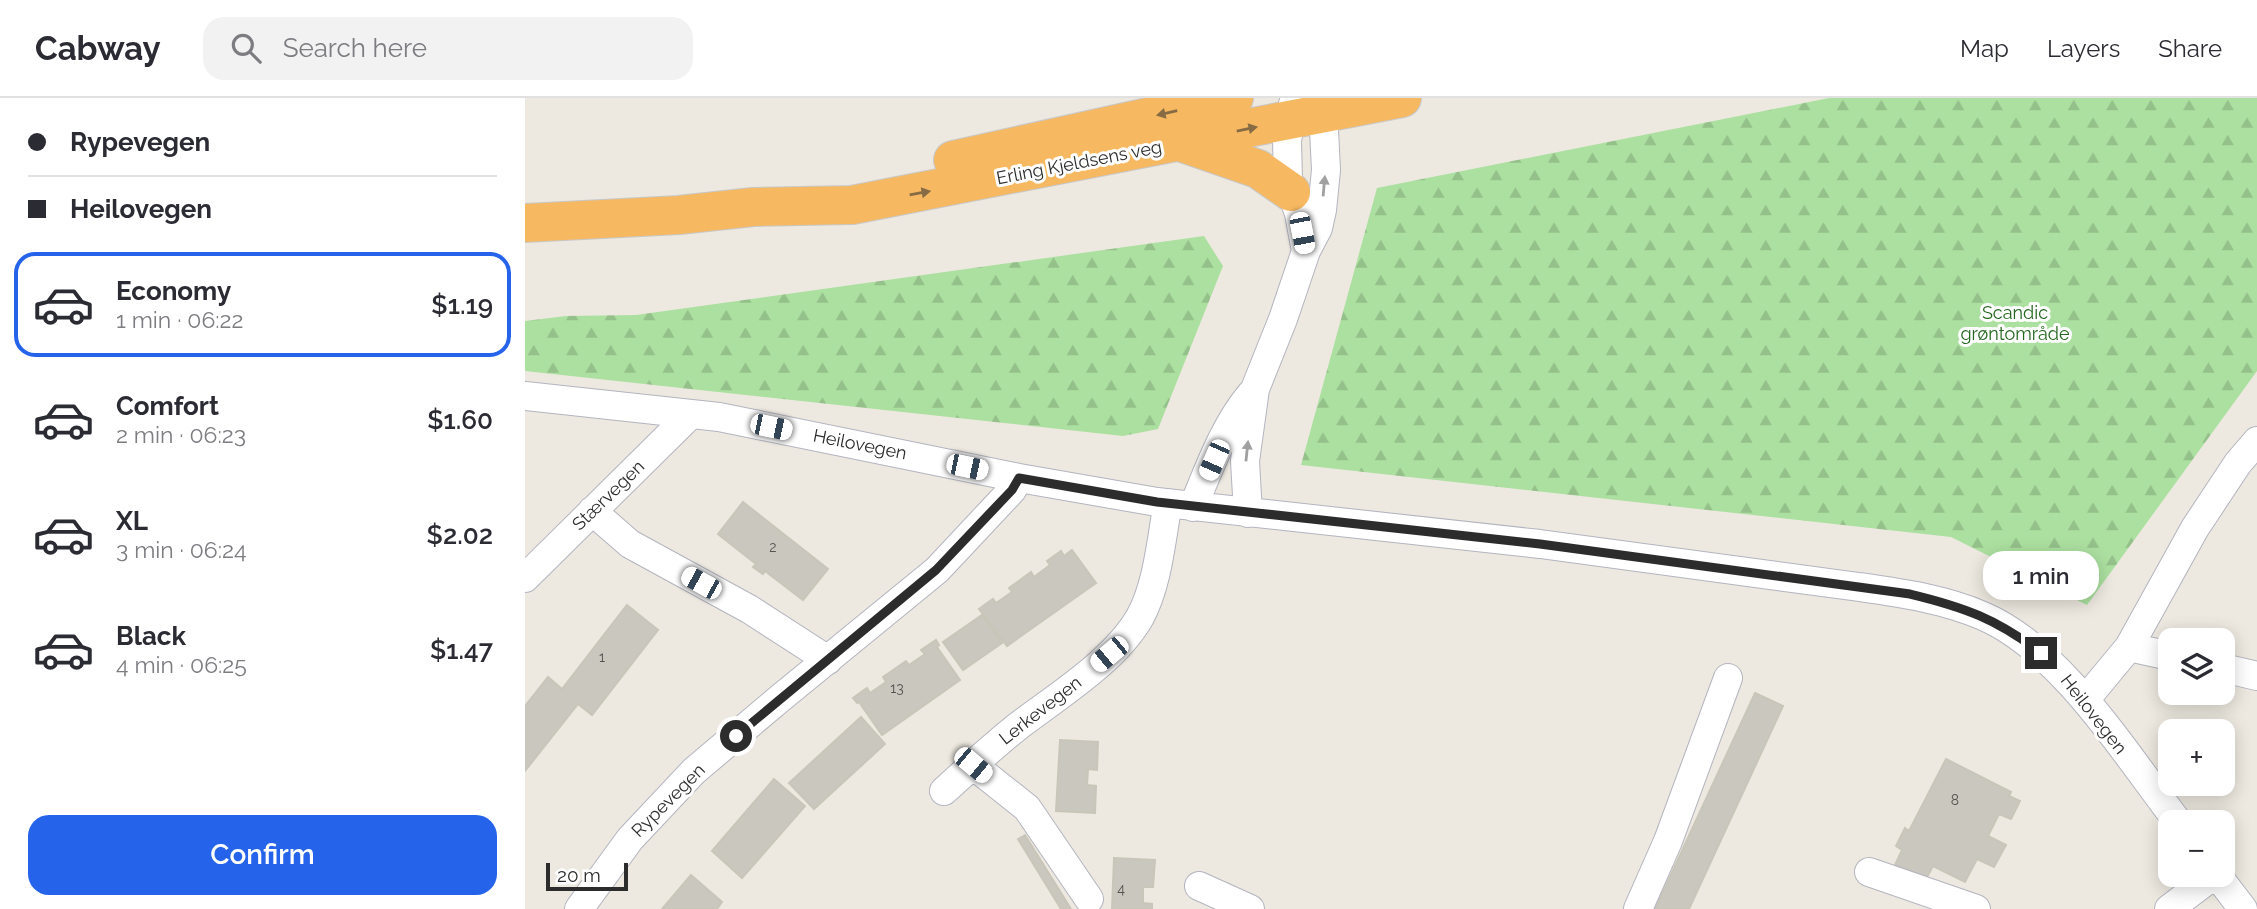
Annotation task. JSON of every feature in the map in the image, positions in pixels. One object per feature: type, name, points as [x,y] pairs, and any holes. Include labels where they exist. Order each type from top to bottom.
[{"type":"highway","name":"Erling Kjeldsens veg","points":[[753,207],[820,187],[977,156],[1234,98]]},
{"type":"highway","name":"Erling Kjeldsens veg","points":[[525,223],[679,215],[753,207],[852,205],[1181,143],[1302,107],[1402,98]]},
{"type":"highway","points":[[1181,143],[1258,169],[1291,192]]},
{"type":"street","points":[[1248,513],[1245,461],[1255,389],[1306,251],[1318,228],[1325,181],[1324,130],[1302,107],[1287,141],[1291,192],[1299,214],[1306,251]]},
{"type":"street","points":[[1180,505],[1241,405],[1255,389]]},
{"type":"street","name":"Heilovegen","points":[[525,396],[691,414],[771,427],[1019,478],[1180,505],[1417,529],[1910,594],[1983,616],[2013,632],[2062,673],[2169,810]]},
{"type":"street","name":"Stærvegen","points":[[525,578],[691,414]]},
{"type":"street","points":[[2085,700],[2129,647],[2195,528],[2238,463],[2257,441]]},
{"type":"street","name":"Rypevegen","points":[[579,909],[630,839],[694,771],[936,570],[1012,490],[1019,478]]},
{"type":"street","name":"Lerkevegen","points":[[944,791],[1014,730],[1101,662],[1130,632],[1140,616],[1180,505]]},
{"type":"street","points":[[591,511],[630,544],[749,609],[828,660]]},
{"type":"street","points":[[2129,647],[2158,653]]},
{"type":"street","points":[[2235,671],[2257,676]]},
{"type":"street","points":[[1639,909],[1668,841],[1728,678]]},
{"type":"street","points":[[973,765],[1027,807],[1089,900]]},
{"type":"street","points":[[1869,872],[1976,909]]},
{"type":"street","points":[[1199,886],[1250,909]]},
{"type":"street","points":[[2169,909],[2199,887]]},
{"type":"street","points":[[2226,887],[2243,909]]},
{"type":"green space","name":"Scandic grøntområde","points":[[1829,98],[2257,98],[2257,371],[2087,605],[1951,537],[1301,465],[1377,188]]},
{"type":"green space","points":[[1204,236],[1223,266],[1158,429],[1123,436],[525,371],[525,321],[566,316],[636,315]]},
{"type":"building","points":[[743,502],[828,569],[803,600],[765,571],[763,574],[753,567],[756,564],[718,534]]},
{"type":"building","points":[[1072,550],[1096,583],[1007,646],[979,609],[993,599],[996,603],[1012,592],[1009,588],[1031,572],[1034,577],[1050,565],[1047,561],[1061,551],[1064,556]]},
{"type":"building","points":[[627,605],[658,630],[592,715],[578,704],[525,771],[525,706],[548,677],[562,689]]},
{"type":"building","points":[[982,615],[1002,643],[963,670],[943,642]]},
{"type":"building","points":[[936,640],[939,645],[937,647],[960,680],[882,735],[859,702],[853,698],[867,688],[870,693],[886,682],[883,677],[906,661],[909,665],[925,654],[921,650]]},
{"type":"building","points":[[1755,693],[1783,706],[1689,909],[1655,909]]},
{"type":"building","points":[[861,717],[885,744],[814,809],[789,783]]},
{"type":"building","points":[[1060,740],[1098,742],[1097,770],[1088,769],[1087,785],[1096,786],[1095,813],[1056,811]]},
{"type":"building","points":[[1946,759],[2011,792],[2009,796],[2020,801],[2011,819],[1999,814],[1988,836],[2006,845],[1994,867],[1977,859],[1965,882],[1933,866],[1925,881],[1895,865],[1902,850],[1896,846],[1905,828],[1909,831]]},
{"type":"building","points":[[774,779],[805,806],[742,878],[712,851]]},
{"type":"building","points":[[1025,835],[1071,909],[1061,909],[1018,839]]},
{"type":"building","points":[[1114,858],[1155,860],[1153,887],[1143,887],[1143,903],[1152,904],[1152,909],[1112,909]]},
{"type":"building","points":[[691,875],[722,902],[717,909],[662,909]]},
{"type":"route","points":[[736,736],[936,570],[1012,490],[1019,478],[1157,502],[1540,544],[1910,594],[1983,616],[2013,632],[2041,653]]}]
